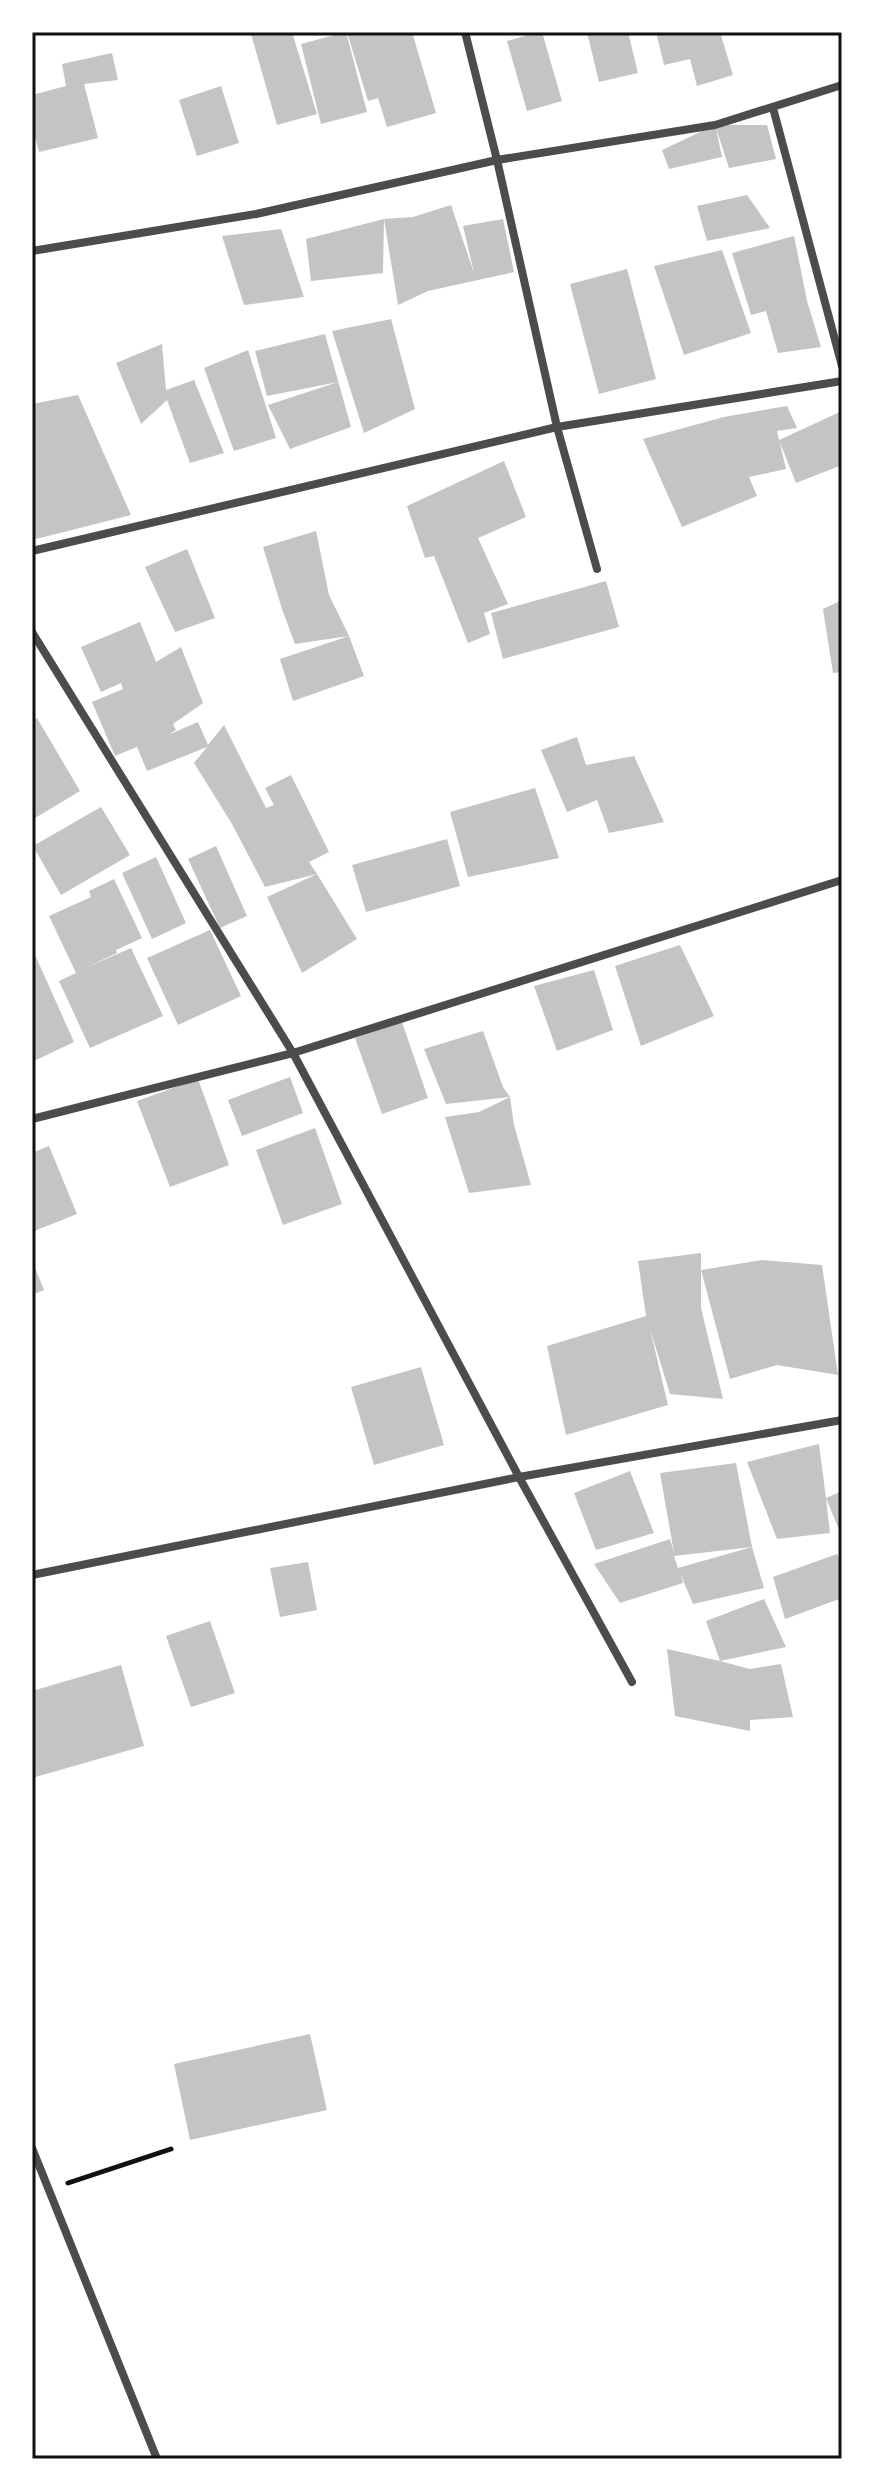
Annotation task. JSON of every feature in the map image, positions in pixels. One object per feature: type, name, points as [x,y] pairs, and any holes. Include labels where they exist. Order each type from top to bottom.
[{"type":"street","points":[[465,32],[557,427],[597,569]]},
{"type":"street","points":[[32,251],[256,214],[497,160],[715,125],[842,85]]},
{"type":"street","points":[[773,108],[842,366]]},
{"type":"street","points":[[32,551],[557,427],[842,381]]},
{"type":"street","points":[[32,632],[293,1053],[632,1682]]},
{"type":"street","points":[[32,1119],[293,1053],[842,880]]},
{"type":"street","points":[[32,1575],[519,1477],[842,1420]]},
{"type":"street","points":[[32,2148],[157,2459]]},
{"type":"path","points":[[48,2190],[171,2149]]},
{"type":"building","points":[[292,32],[317,114],[277,125],[251,34]]},
{"type":"building","points":[[346,32],[367,112],[321,124],[301,44]]},
{"type":"building","points":[[347,32],[412,32],[436,113],[387,127],[378,98],[368,101]]},
{"type":"building","points":[[531,32],[542,32],[562,101],[527,111],[507,41]]},
{"type":"building","points":[[587,32],[628,32],[638,73],[599,82]]},
{"type":"building","points":[[656,32],[720,32],[733,75],[697,86],[690,59],[664,65]]},
{"type":"building","points":[[112,53],[118,80],[84,84],[98,138],[39,152],[32,125],[32,95],[66,86],[62,64]]},
{"type":"building","points":[[221,86],[239,143],[197,156],[179,100]]},
{"type":"building","points":[[715,125],[767,125],[776,159],[729,168],[716,128],[722,157],[669,169],[662,150]]},
{"type":"building","points":[[747,195],[770,228],[707,241],[697,206]]},
{"type":"building","points":[[451,205],[474,273],[463,226],[503,219],[514,272],[428,291],[398,305],[384,219],[413,217]]},
{"type":"building","points":[[384,219],[383,273],[311,281],[306,239]]},
{"type":"building","points":[[281,229],[304,297],[244,305],[222,236]]},
{"type":"building","points":[[794,236],[807,301],[821,347],[778,353],[766,311],[751,315],[732,253]]},
{"type":"building","points":[[722,250],[751,333],[684,355],[654,266]]},
{"type":"building","points":[[627,269],[656,379],[599,394],[570,284]]},
{"type":"building","points":[[391,319],[415,409],[364,433],[332,331]]},
{"type":"building","points":[[325,334],[351,427],[290,449],[268,405],[338,382],[267,396],[255,351]]},
{"type":"building","points":[[162,344],[166,390],[194,380],[224,453],[190,463],[167,400],[141,424],[116,363]]},
{"type":"building","points":[[248,350],[276,438],[234,451],[204,368]]},
{"type":"building","points":[[78,395],[131,515],[36,539],[32,533],[32,404]]},
{"type":"building","points":[[787,406],[797,428],[777,431],[786,469],[749,477],[757,496],[682,527],[643,439],[724,417]]},
{"type":"building","points":[[842,411],[842,465],[796,483],[779,440]]},
{"type":"building","points":[[504,461],[526,517],[478,538],[508,604],[484,613],[490,634],[468,643],[434,556],[425,558],[407,506]]},
{"type":"building","points":[[316,531],[329,595],[349,636],[295,644],[263,547]]},
{"type":"building","points":[[187,549],[215,618],[175,632],[145,567]]},
{"type":"building","points":[[606,581],[619,627],[503,659],[491,613]]},
{"type":"building","points":[[842,600],[842,672],[833,673],[823,609]]},
{"type":"building","points":[[140,622],[156,662],[181,647],[203,703],[173,724],[176,730],[168,735],[198,722],[208,745],[224,725],[266,808],[274,805],[265,788],[291,775],[329,852],[309,862],[317,874],[265,887],[232,824],[194,763],[207,747],[147,771],[137,747],[115,756],[92,702],[123,689],[121,683],[101,692],[81,647]]},
{"type":"building","points":[[349,636],[364,676],[293,701],[280,659]]},
{"type":"building","points":[[37,718],[80,791],[35,818],[32,813],[32,721]]},
{"type":"building","points":[[577,737],[586,765],[634,756],[664,822],[609,833],[597,800],[567,812],[541,750]]},
{"type":"building","points":[[535,788],[559,858],[468,877],[450,812]]},
{"type":"building","points":[[101,807],[130,855],[61,895],[33,846]]},
{"type":"building","points":[[447,839],[460,886],[366,912],[352,865]]},
{"type":"building","points":[[216,846],[247,916],[220,928],[188,859]]},
{"type":"building","points":[[156,857],[186,923],[152,939],[122,873]]},
{"type":"building","points":[[317,874],[357,939],[302,973],[267,897]]},
{"type":"building","points":[[114,879],[142,938],[83,969],[131,948],[163,1016],[90,1048],[59,981],[76,973],[49,916],[91,897],[89,891]]},
{"type":"building","points":[[210,930],[241,996],[178,1025],[147,958]]},
{"type":"building","points":[[680,945],[714,1016],[641,1046],[615,966]]},
{"type":"building","points":[[32,948],[74,1042],[32,1062]]},
{"type":"building","points":[[594,970],[613,1030],[557,1051],[534,986]]},
{"type":"building","points":[[402,1022],[428,1098],[382,1114],[355,1038]]},
{"type":"building","points":[[483,1031],[503,1087],[510,1097],[446,1104],[424,1049]]},
{"type":"building","points":[[290,1077],[303,1113],[242,1136],[228,1100]]},
{"type":"building","points":[[198,1079],[229,1165],[170,1187],[137,1101]]},
{"type":"building","points":[[510,1097],[514,1125],[531,1185],[469,1193],[445,1117],[479,1112]]},
{"type":"building","points":[[315,1128],[342,1204],[283,1225],[256,1150]]},
{"type":"building","points":[[49,1146],[77,1214],[32,1232],[32,1153]]},
{"type":"building","points":[[701,1253],[701,1308],[723,1399],[670,1394],[650,1329],[668,1405],[566,1435],[547,1346],[646,1316],[638,1261]]},
{"type":"building","points":[[32,1260],[44,1290],[32,1295]]},
{"type":"building","points":[[762,1260],[822,1265],[838,1375],[777,1365],[730,1379],[701,1270]]},
{"type":"building","points":[[421,1367],[444,1445],[374,1465],[351,1387]]},
{"type":"building","points":[[819,1444],[830,1533],[777,1539],[747,1462]]},
{"type":"building","points":[[736,1463],[752,1547],[764,1588],[693,1604],[680,1573],[683,1583],[620,1603],[594,1564],[670,1539],[674,1553],[660,1473]],"holes":[[[752,1547],[678,1568],[674,1556]]]},
{"type":"building","points":[[630,1471],[654,1533],[596,1550],[574,1493]]},
{"type":"building","points":[[842,1491],[842,1537],[826,1498]]},
{"type":"building","points":[[837,1554],[842,1565],[842,1598],[785,1619],[773,1577]]},
{"type":"building","points":[[308,1562],[317,1610],[280,1617],[270,1568]]},
{"type":"building","points":[[764,1599],[786,1647],[720,1661],[706,1621]]},
{"type":"building","points":[[210,1621],[235,1693],[191,1707],[166,1636]]},
{"type":"building","points":[[667,1649],[750,1669],[781,1664],[793,1717],[750,1720],[750,1731],[675,1716]]},
{"type":"building","points":[[121,1665],[144,1746],[32,1778],[32,1691]]},
{"type":"building","points":[[310,2034],[327,2110],[190,2140],[174,2064]]}]
